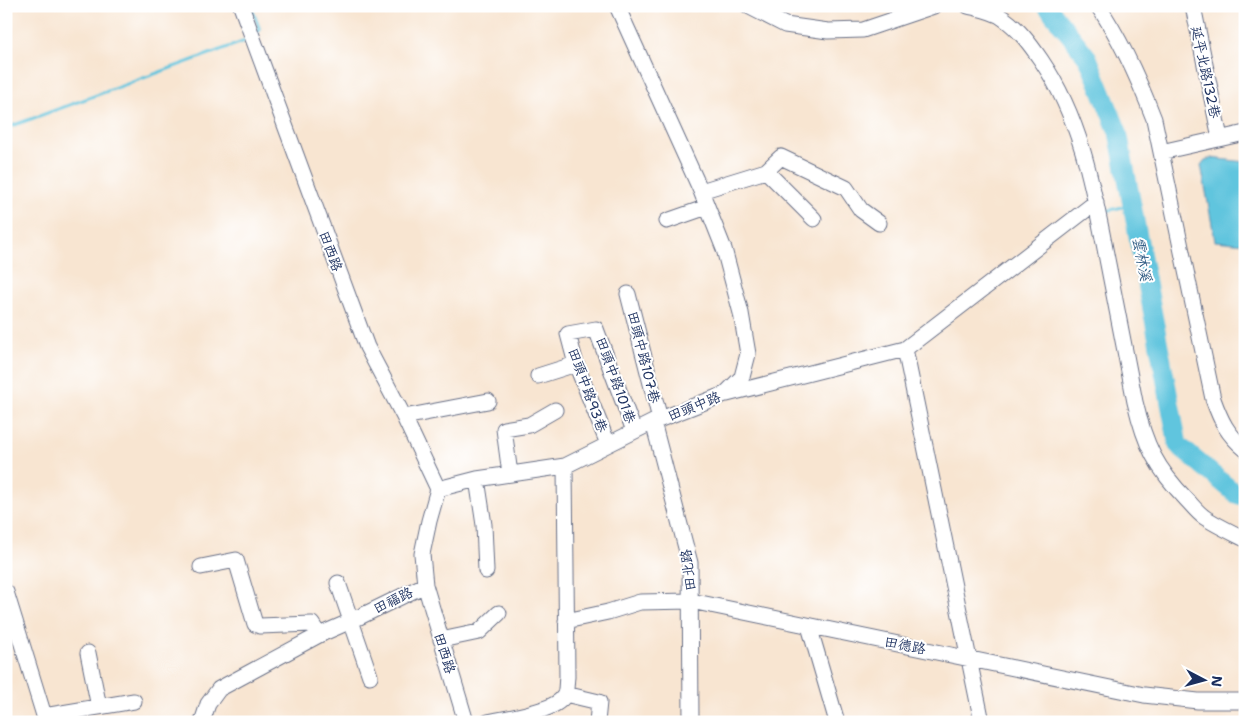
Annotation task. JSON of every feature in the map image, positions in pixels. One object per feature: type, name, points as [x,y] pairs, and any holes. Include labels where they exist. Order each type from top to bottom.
[{"type":"street","name":"田西路","points":[[241,6],[367,347],[404,417],[438,488]]},
{"type":"street","name":"田頭中路","points":[[565,466],[657,420],[725,394],[742,377],[748,354],[741,313],[724,248],[701,191],[617,6]]},
{"type":"street","points":[[748,6],[763,16],[785,25],[828,31],[863,30],[934,6]]},
{"type":"street","points":[[968,6],[985,10],[1003,18],[1026,38],[1051,75],[1072,117],[1084,153],[1096,202],[1135,402],[1142,431],[1150,450],[1173,486],[1203,516],[1245,539]]},
{"type":"street","points":[[1098,6],[1108,21],[1141,84],[1154,119],[1177,220],[1213,400],[1221,422],[1245,449]]},
{"type":"street","name":"延平北路132巷","points":[[1193,6],[1220,138]]},
{"type":"street","points":[[1161,152],[1245,133]]},
{"type":"street","points":[[701,191],[766,172],[781,157],[846,188],[861,210],[879,223]]},
{"type":"street","points":[[766,172],[814,219]]},
{"type":"street","points":[[725,394],[905,349],[1096,202]]},
{"type":"street","points":[[667,221],[707,207]]},
{"type":"street","name":"田頭中路107巷","points":[[628,294],[657,420]]},
{"type":"street","name":"田頭中路101巷","points":[[568,334],[596,328],[634,432]]},
{"type":"street","name":"田頭中路93巷","points":[[568,334],[576,364],[608,444]]},
{"type":"street","points":[[905,349],[982,722]]},
{"type":"street","points":[[538,376],[576,364]]},
{"type":"street","points":[[404,417],[488,401]]},
{"type":"street","points":[[510,474],[504,429],[529,425],[555,410]]},
{"type":"street","name":"田北路","points":[[657,420],[690,563],[691,722]]},
{"type":"street","points":[[438,488],[477,479],[565,466],[565,694],[561,700],[545,709],[488,722]]},
{"type":"street","points":[[477,479],[484,525],[486,571]]},
{"type":"street","name":"田福路","points":[[202,722],[208,704],[219,689],[319,635],[425,585],[422,554],[438,488]]},
{"type":"street","points":[[201,567],[236,560],[255,624],[260,626],[312,624],[319,635]]},
{"type":"street","points":[[338,583],[370,676]]},
{"type":"street","name":"田西路","points":[[425,585],[466,722]]},
{"type":"street","points":[[6,592],[45,719],[99,706],[134,701]]},
{"type":"street","name":"田德路","points":[[566,621],[608,612],[640,602],[691,601],[1144,696],[1198,701],[1245,700]]},
{"type":"street","points":[[441,640],[479,632],[499,614]]},
{"type":"street","points":[[810,626],[837,722]]},
{"type":"street","points":[[88,653],[99,706]]},
{"type":"street","points":[[565,694],[599,702],[597,722]]},
{"type":"water","points":[[1211,158],[1245,162],[1245,244],[1215,241],[1201,165],[1205,160]]},
{"type":"waterway","points":[[251,6],[260,30],[256,33]]},
{"type":"waterway","name":"雲林溪","points":[[1047,6],[1088,58],[1118,132],[1178,445],[1236,494],[1245,497]]},
{"type":"waterway","points":[[6,128],[248,40]]},
{"type":"waterway","points":[[1101,212],[1131,205]]}]
